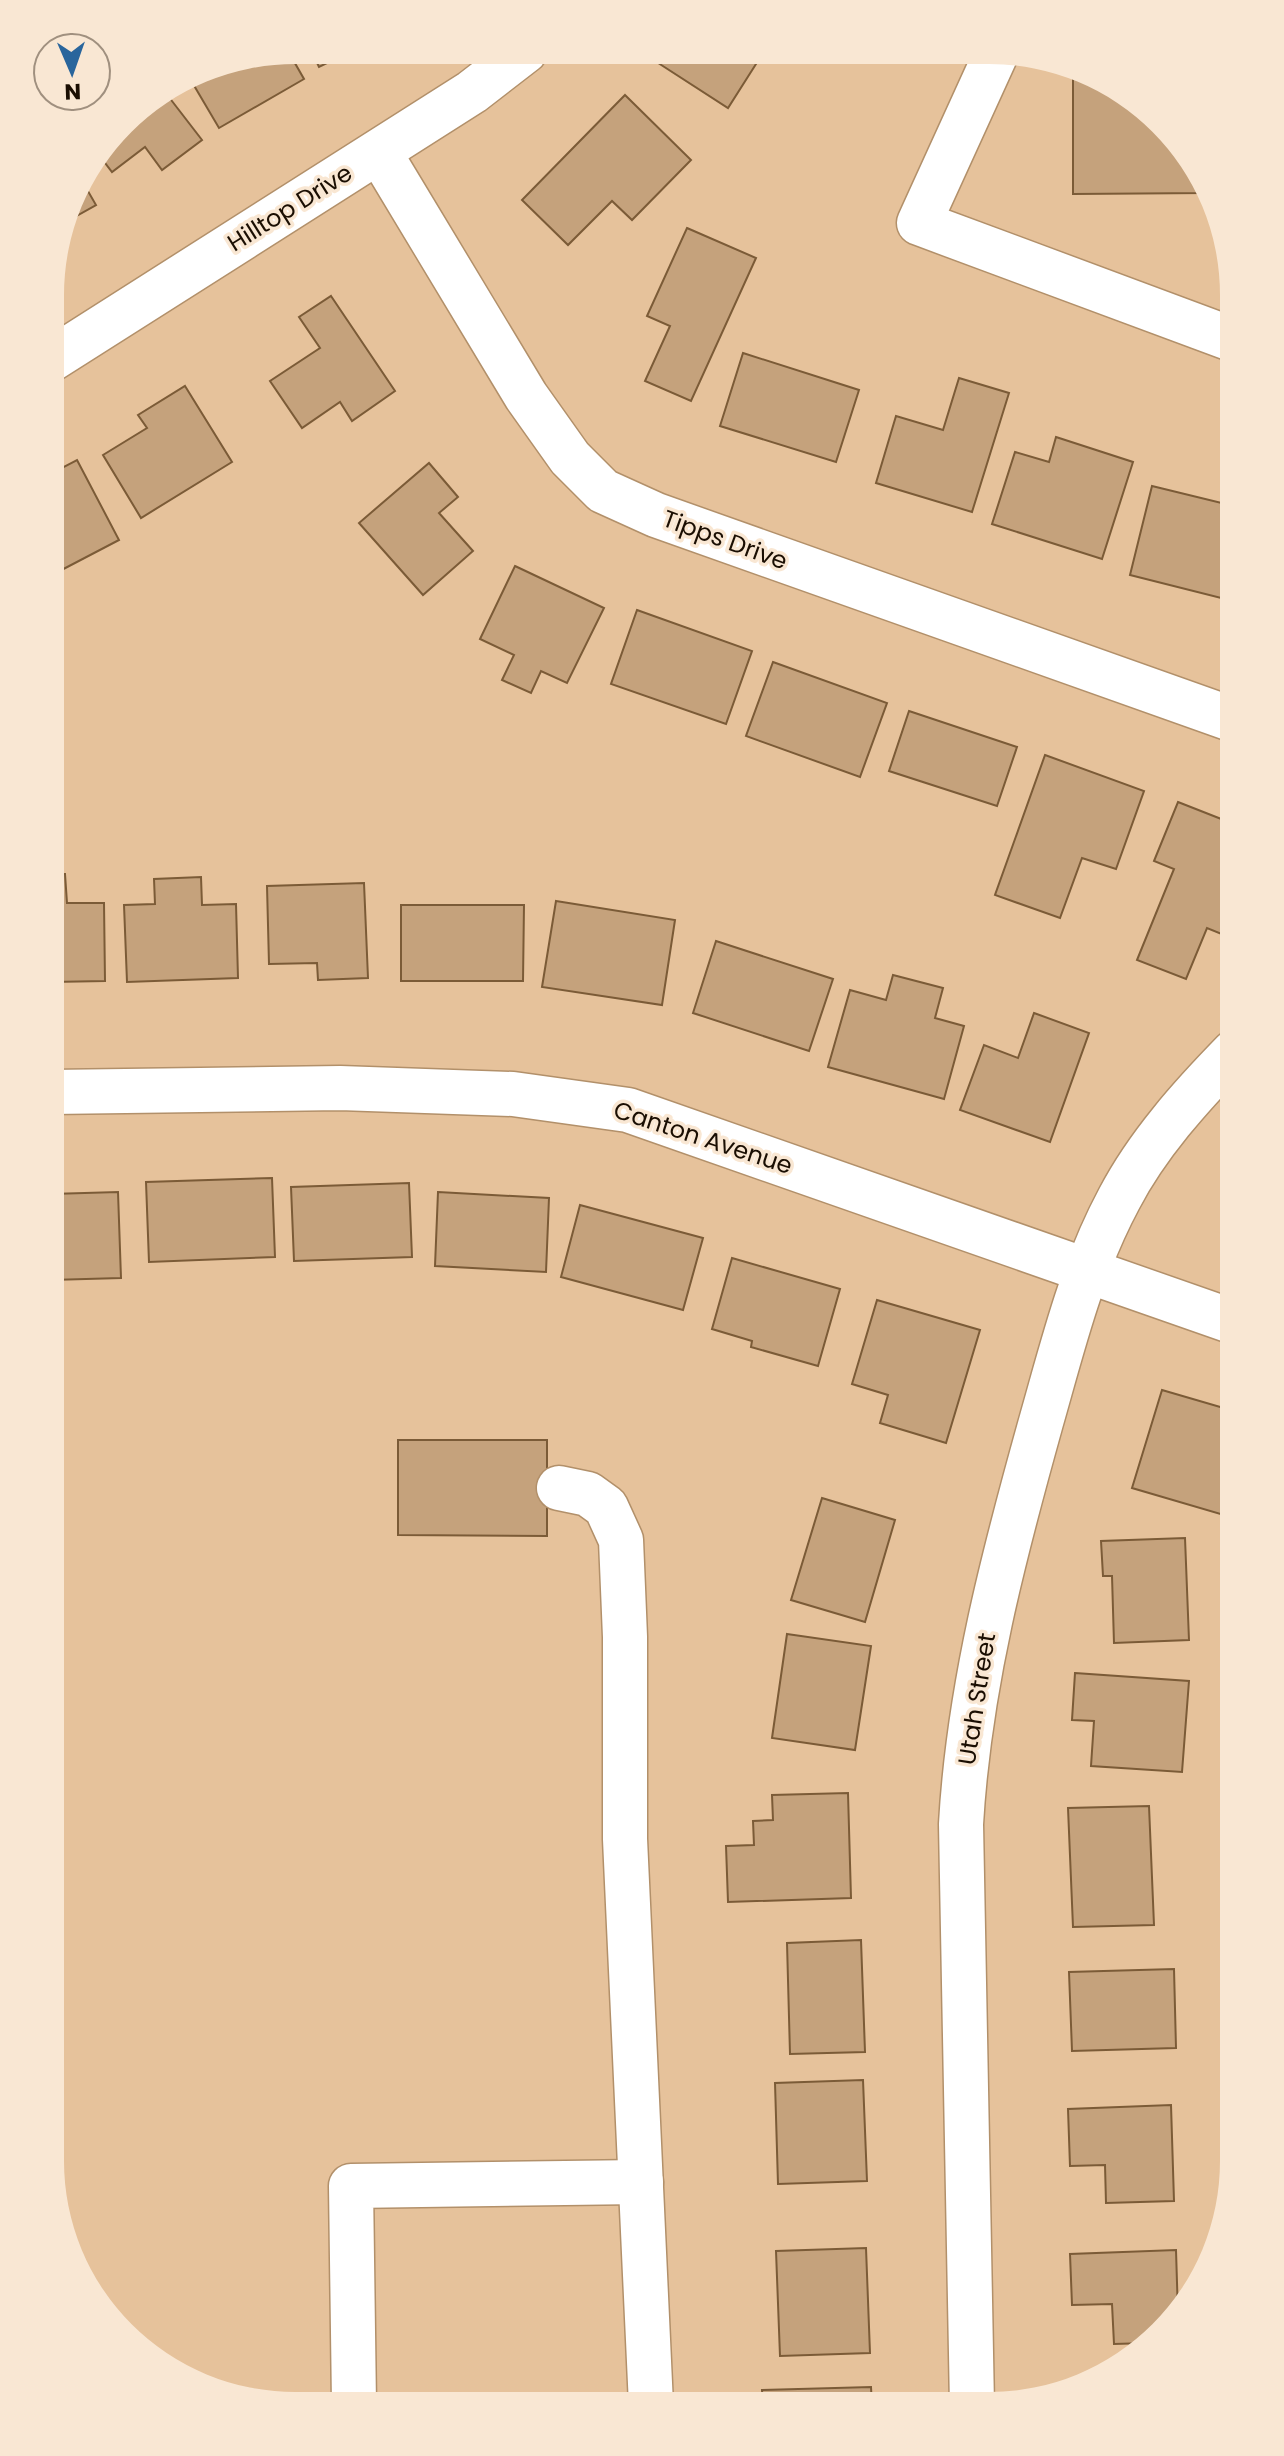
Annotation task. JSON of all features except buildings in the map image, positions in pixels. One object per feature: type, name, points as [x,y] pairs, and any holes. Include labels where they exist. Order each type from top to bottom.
[{"type":"street","name":"Hilltop Drive","points":[[64,351],[472,92],[508,64]]},
{"type":"street","points":[[991,64],[919,223],[1220,335]]},
{"type":"street","name":"Tipps Drive","points":[[379,152],[526,396],[570,458],[603,491],[656,515],[1220,715]]},
{"type":"street","name":"Utah Street","points":[[972,2392],[961,1824],[966,1744],[982,1652],[1014,1519],[1085,1267],[1120,1197],[1162,1134],[1220,1068]]},
{"type":"street","name":"Canton Avenue","points":[[64,1092],[340,1088],[513,1094],[628,1110],[1085,1267],[1220,1317]]},
{"type":"street","points":[[559,1488],[588,1494],[606,1507],[621,1540],[625,1637],[625,1839],[650,2392]]},
{"type":"street","points":[[354,2392],[351,2186],[641,2182]]}]
